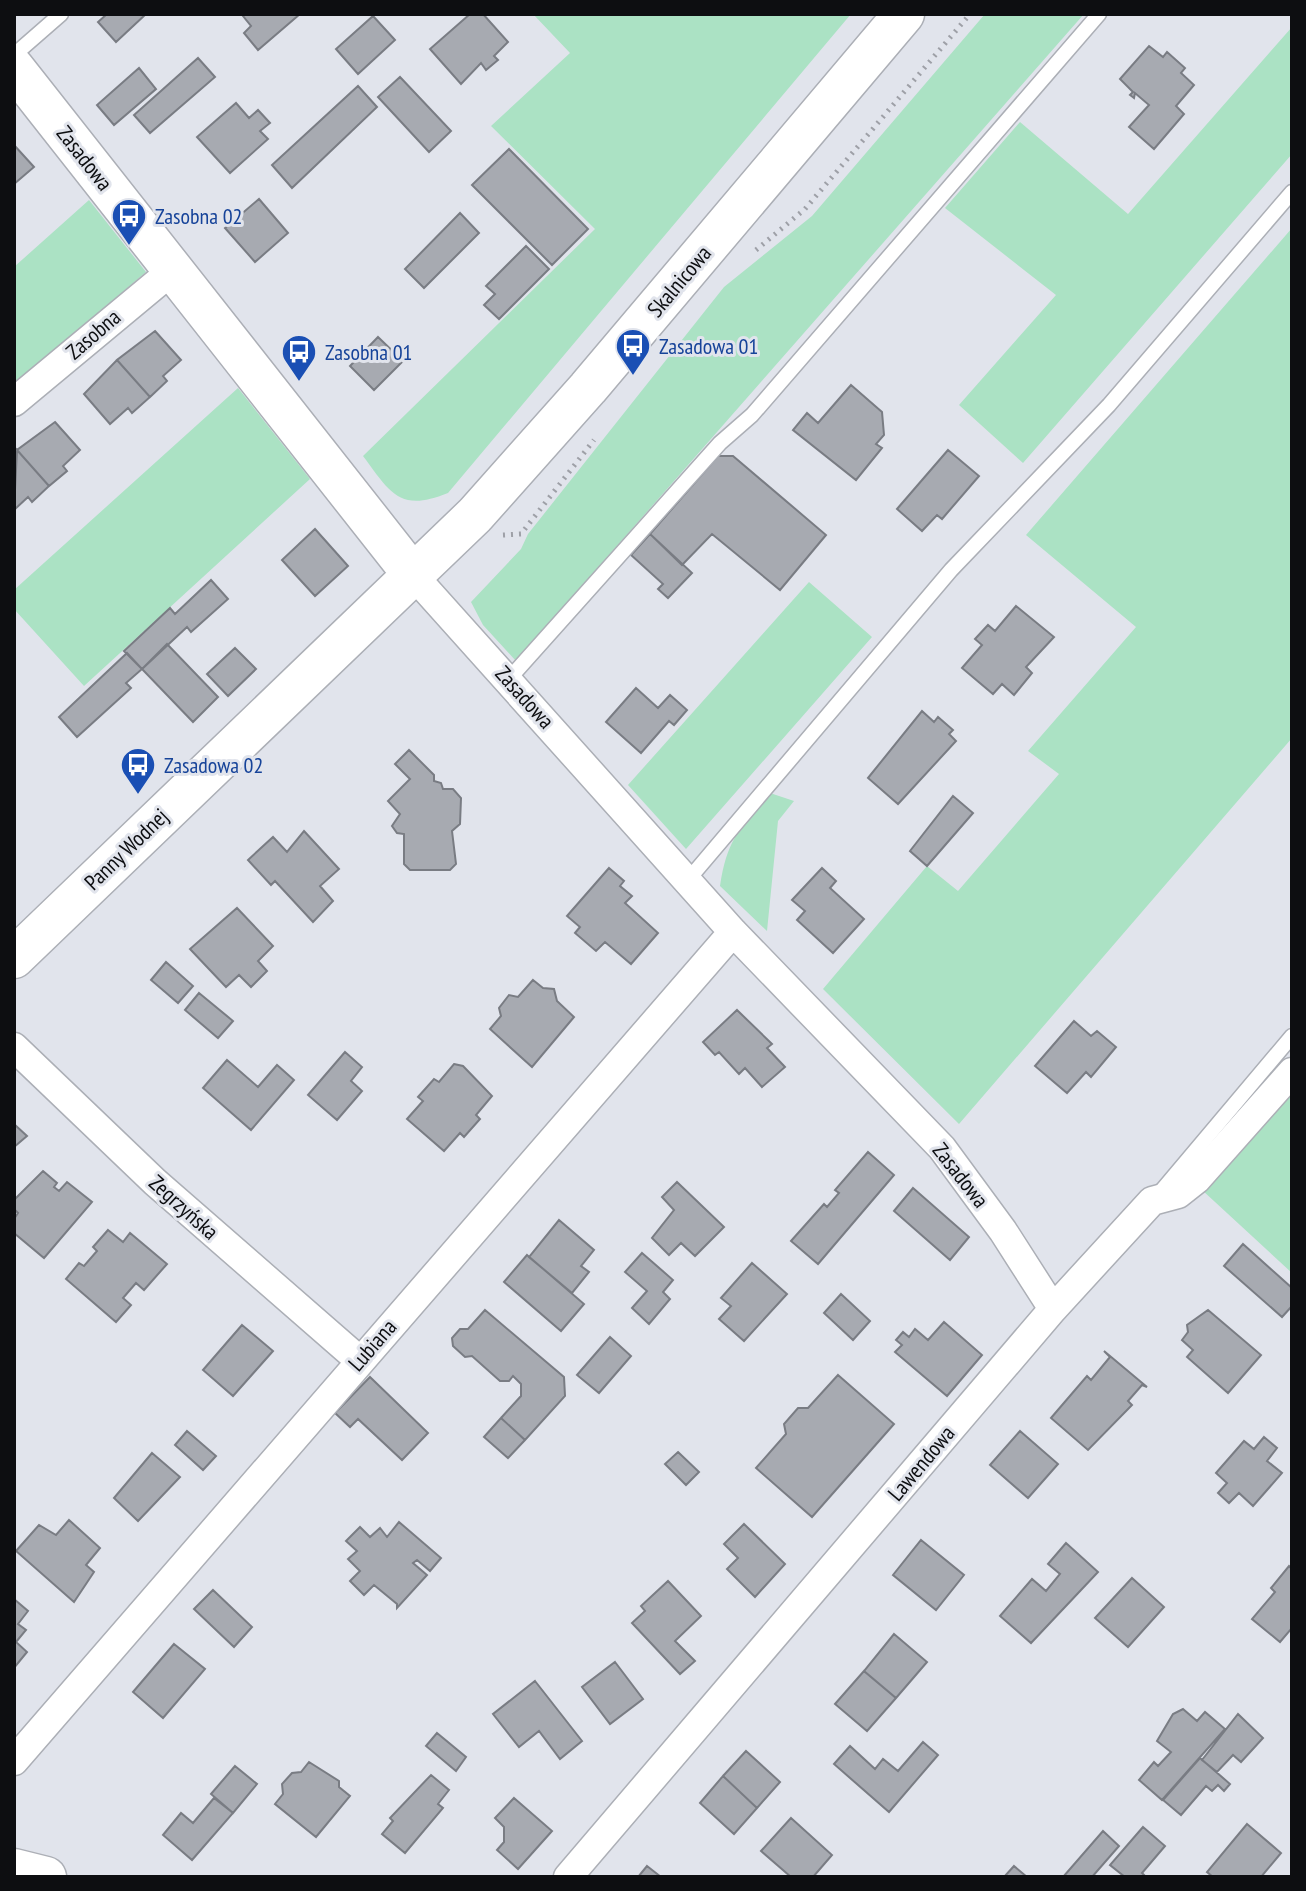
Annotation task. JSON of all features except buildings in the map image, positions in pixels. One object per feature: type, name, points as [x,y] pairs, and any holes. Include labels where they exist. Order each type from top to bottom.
[{"type":"street","name":"Skalnicowa","points":[[414,576],[475,515],[588,388],[904,14]]},
{"type":"street","name":"Zasadowa","points":[[14,68],[414,576],[733,932],[942,1148],[1003,1231],[1053,1309]]},
{"type":"street","name":"Zasobna","points":[[14,402],[174,269]]},
{"type":"street","name":"Panny Wodnej","points":[[14,958],[414,576]]},
{"type":"street","name":"Lubiana","points":[[14,1761],[733,932]]},
{"type":"street","name":"Zegrzyńska","points":[[14,1047],[155,1182],[359,1360]]},
{"type":"street","name":"Lawendowa","points":[[568,1877],[1053,1309],[1152,1201],[1178,1194],[1197,1179],[1292,1072]]},
{"type":"street","points":[[14,1869],[46,1877]]},
{"type":"lane","points":[[14,55],[61,14]]},
{"type":"lane","points":[[509,679],[720,443],[752,415],[1099,14]]},
{"type":"lane","points":[[688,880],[951,570],[1109,405],[1292,192]]},
{"type":"lane","points":[[1152,1201],[1292,1036]]},
{"type":"path","points":[[751,255],[805,209],[970,14]]},
{"type":"green space","points":[[533,14],[851,14],[448,493],[431,499],[407,500],[389,489],[363,456],[595,229],[491,126],[570,53]]},
{"type":"green space","points":[[985,14],[1084,14],[516,661],[483,625],[471,602],[521,549],[528,534],[724,287],[812,216]]},
{"type":"green space","points":[[1292,27],[1292,154],[1023,463],[959,405],[1056,295],[945,208],[1020,122],[1128,214]]},
{"type":"green space","points":[[89,200],[146,272],[14,385],[14,267]]},
{"type":"green space","points":[[1292,228],[1292,738],[959,1124],[823,989],[927,866],[958,891],[1059,774],[1028,751],[1136,627],[1026,535]]},
{"type":"green space","points":[[238,388],[310,479],[84,686],[14,609],[14,590]]},
{"type":"green space","points":[[809,582],[872,637],[686,849],[628,785]]},
{"type":"green space","points":[[770,793],[794,801],[778,821],[767,931],[720,886],[736,835]]},
{"type":"green space","points":[[1292,1088],[1292,1273],[1202,1190]]},
{"type":"place","name":"Zasobna 02","points":[[129,247]]},
{"type":"place","name":"Zasadowa 01","points":[[633,377]]},
{"type":"place","name":"Zasobna 01","points":[[299,383]]},
{"type":"place","name":"Zasadowa 02","points":[[138,796]]}]
